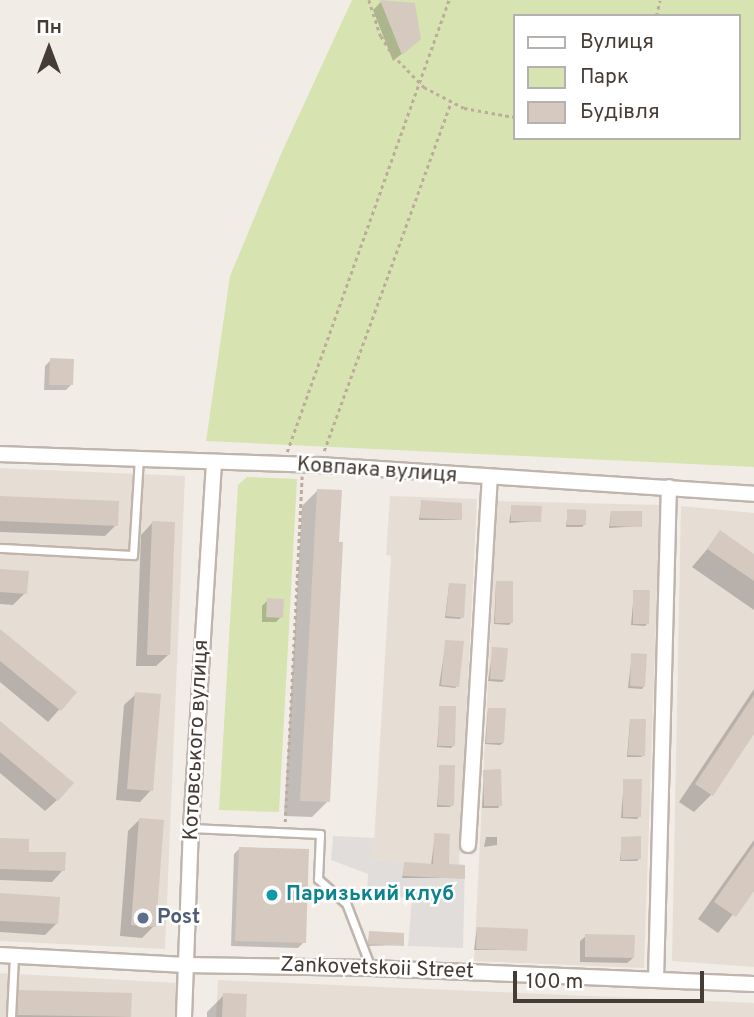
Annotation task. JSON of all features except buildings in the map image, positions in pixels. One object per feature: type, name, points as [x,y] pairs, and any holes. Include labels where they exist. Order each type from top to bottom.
[{"type":"street","name":"Ковпака вулиця","points":[[0,454],[303,465],[754,494]]},
{"type":"street","name":"Котовського вулиця","points":[[184,1017],[191,828],[214,462]]},
{"type":"street","points":[[468,845],[490,479]]},
{"type":"street","points":[[656,980],[669,487]]},
{"type":"street","name":"Zankovetskoii Street","points":[[7,956],[186,965],[371,968],[754,984]]},
{"type":"lane","points":[[0,548],[133,555],[139,458]]},
{"type":"lane","points":[[191,828],[320,834],[318,879],[346,903],[371,968]]},
{"type":"lane","points":[[7,956],[11,1017]]},
{"type":"path","points":[[369,0],[387,45],[419,83],[451,102],[485,114],[512,117]]},
{"type":"path","points":[[282,465],[449,0]]},
{"type":"path","points":[[318,466],[451,102]]},
{"type":"path","points":[[285,832],[303,465]]},
{"type":"shaded area","points":[[0,468],[185,476],[165,949],[0,941]]},
{"type":"shaded area","points":[[390,496],[477,499],[459,865],[373,860],[391,556],[386,555]]},
{"type":"shaded area","points":[[497,501],[660,505],[644,968],[474,961]]},
{"type":"shaded area","points":[[681,506],[754,513],[754,967],[672,961]]},
{"type":"shaded area","points":[[333,836],[375,838],[373,860],[465,865],[463,948],[408,946],[412,898],[367,894],[368,874],[331,860]]},
{"type":"shaded area","points":[[0,973],[178,983],[177,1017],[0,1017]]},
{"type":"shaded area","points":[[218,980],[754,1003],[754,1017],[216,1017]]},
{"type":"green space","points":[[352,0],[754,0],[754,467],[206,441],[230,276],[281,154]]},
{"type":"green space","points":[[247,477],[297,479],[279,812],[219,810],[238,485]]},
{"type":"place","name":"Паризький клуб","points":[[272,895]]},
{"type":"place","name":"Post","points":[[143,918]]}]
